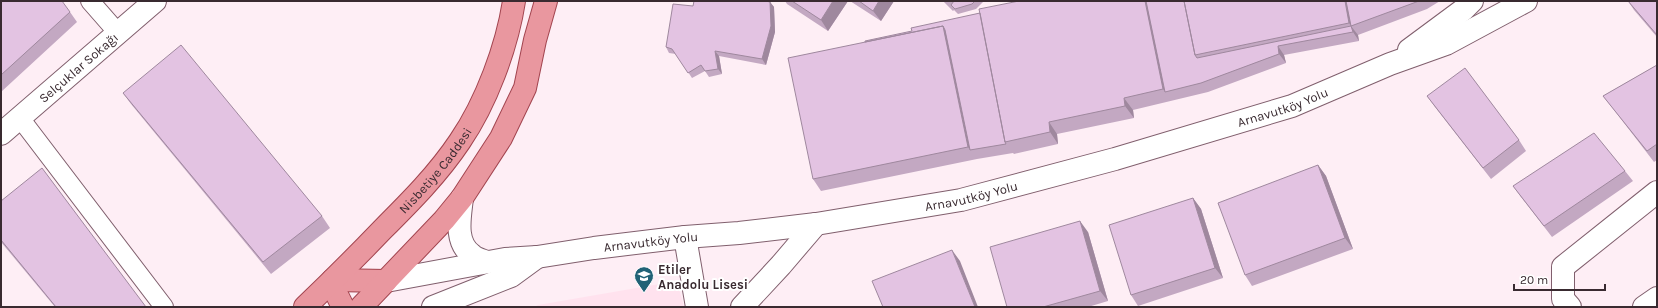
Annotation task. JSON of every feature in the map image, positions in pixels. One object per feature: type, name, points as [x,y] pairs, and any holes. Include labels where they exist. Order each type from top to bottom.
[{"type":"main road","name":"Selçuklar Sokağı","points":[[1,134],[155,1]]},
{"type":"main road","name":"Nisbetiye Caddesi","points":[[305,307],[423,188],[461,140],[480,106],[499,61],[512,18],[514,1]]},
{"type":"main road","points":[[361,307],[430,236],[462,198],[501,138],[525,88],[546,1]]},
{"type":"main road","points":[[1390,64],[1463,10],[1472,1]]},
{"type":"main road","points":[[1390,64],[1446,44],[1526,1]]},
{"type":"main road","name":"Arnavutköy Yolu","points":[[386,281],[506,259],[537,257],[594,248],[685,237],[739,233],[816,224],[962,200],[1115,159],[1292,106],[1390,64]]},
{"type":"main road","points":[[1570,307],[1563,299],[1563,267],[1657,192]]},
{"type":"main road","points":[[462,198],[460,236],[463,246],[472,256],[487,262]]},
{"type":"main road","points":[[742,307],[816,224]]},
{"type":"main road","points":[[685,237],[698,307]]},
{"type":"main road","points":[[433,307],[511,276],[537,257]]},
{"type":"main road","points":[[343,307],[335,291],[333,280],[386,281]]},
{"type":"main road","points":[[1644,307],[1657,298]]},
{"type":"lane","points":[[90,1],[118,33]]},
{"type":"lane","points":[[20,118],[164,307]]},
{"type":"shaded area","name":"Etiler Anadolu Lisesi","points":[[677,281],[684,307],[534,307],[538,305]]},
{"type":"building","points":[[1,1],[62,1],[70,12],[1,75]]},
{"type":"building","points":[[694,1],[770,2],[771,26],[762,59],[715,51],[718,69],[705,71],[701,65],[688,73],[672,49],[666,47],[673,4],[693,6]]},
{"type":"building","points":[[792,1],[833,1],[821,20]]},
{"type":"building","points":[[859,1],[879,1],[873,11]]},
{"type":"building","points":[[954,1],[975,1],[972,4],[955,9],[951,5]]},
{"type":"building","points":[[1019,1],[1145,1],[1163,89],[1124,98],[1125,106],[1049,122],[1050,132],[1005,142],[979,9]]},
{"type":"building","points":[[1146,1],[1184,1],[1195,55],[1197,58],[1351,26],[1353,32],[1278,46],[1279,54],[1201,83],[1165,92]]},
{"type":"building","points":[[1184,1],[1345,1],[1349,23],[1195,55]]},
{"type":"building","points":[[1346,1],[1419,1],[1351,26]]},
{"type":"building","points":[[1628,1],[1657,1],[1657,35]]},
{"type":"building","points":[[980,13],[1006,144],[970,150],[943,26],[865,41],[912,31],[911,28]]},
{"type":"building","points":[[943,26],[968,147],[813,179],[788,58]]},
{"type":"building","points":[[181,45],[322,216],[263,262],[123,93]]},
{"type":"building","points":[[1657,65],[1657,144],[1647,151],[1603,96]]},
{"type":"building","points":[[1465,68],[1519,140],[1483,168],[1427,96]]},
{"type":"building","points":[[1594,133],[1625,171],[1544,226],[1513,186]]},
{"type":"building","points":[[1318,165],[1345,238],[1245,275],[1218,203]]},
{"type":"building","points":[[42,168],[146,307],[56,307],[1,240],[1,201]]},
{"type":"building","points":[[1193,198],[1215,268],[1131,295],[1109,225]]},
{"type":"building","points":[[1080,221],[1100,291],[1043,307],[1007,307],[990,247]]},
{"type":"building","points":[[952,250],[975,307],[883,307],[872,281]]},
{"type":"place","name":"Etiler Anadolu Lisesi","points":[[644,293]]}]
